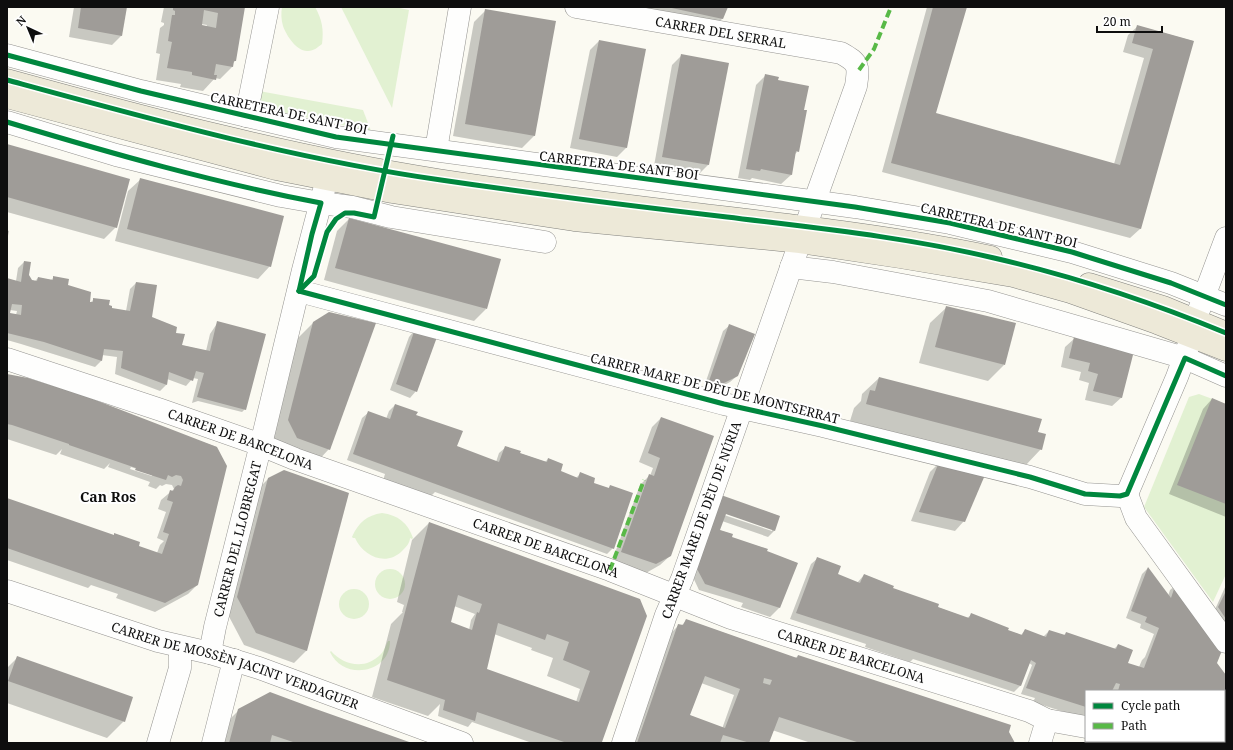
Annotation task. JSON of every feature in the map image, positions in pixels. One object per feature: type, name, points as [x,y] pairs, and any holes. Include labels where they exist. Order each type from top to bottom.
[{"type":"main road","points":[[7,80],[206,132],[330,170]]},
{"type":"main road","points":[[7,97],[276,169],[330,170],[436,179],[803,234],[905,240],[999,259],[1048,271],[1145,301],[1193,328],[1226,350]]},
{"type":"main road","points":[[1193,328],[1226,333]]},
{"type":"street","points":[[246,116],[268,7]]},
{"type":"street","points":[[436,150],[460,7]]},
{"type":"street","name":"CARRER DEL SERRAL","points":[[576,7],[841,53],[853,60],[859,70]]},
{"type":"street","name":"CARRETERA DE SANT BOI","points":[[7,55],[142,91],[336,137],[815,201],[950,223],[1064,250],[1171,284],[1226,305]]},
{"type":"street","name":"CARRER MARE DE DÈU DE NÚRIA","points":[[623,743],[664,622],[674,595],[682,579],[856,86],[859,70]]},
{"type":"street","points":[[7,122],[116,155],[281,196],[352,207],[391,217],[545,242]]},
{"type":"street","name":"CARRER DEL LLOBREGAT","points":[[210,653],[215,627],[312,234],[330,170]]},
{"type":"street","points":[[1226,238],[1193,328],[1185,358],[1127,494],[1136,518],[1226,642]]},
{"type":"street","points":[[791,267],[833,272],[988,301],[1185,358],[1226,376]]},
{"type":"street","name":"CARRER MARE DE DÈU DE MONTSERRAT","points":[[298,291],[742,408],[824,426],[1030,477],[1085,494],[1120,496],[1127,494]]},
{"type":"street","name":"CARRER DE BARCELONA","points":[[7,359],[261,445],[302,461],[610,570],[731,618],[1028,711],[1047,720],[1083,732]]},
{"type":"street","name":"CARRER DE MOSSÈN JACINT VERDAGUER","points":[[7,591],[158,642],[210,653],[234,660],[462,743]]},
{"type":"street","points":[[158,743],[180,668],[180,647]]},
{"type":"street","points":[[180,668],[210,653]]},
{"type":"street","points":[[213,743],[234,660]]},
{"type":"street","points":[[1040,743],[1047,720]]},
{"type":"green space","points":[[282,7],[315,7],[322,25],[322,44],[310,51],[304,51],[296,46],[289,38],[283,26],[281,16]]},
{"type":"green space","points":[[341,7],[395,7],[409,10],[392,108]]},
{"type":"green space","points":[[259,91],[363,110],[371,131],[267,109],[260,101]]},
{"type":"green space","points":[[1199,394],[1226,404],[1226,574],[1213,602],[1144,507],[1189,397]]},
{"type":"green space","points":[[382,513],[398,518],[402,521],[408,528],[413,538],[410,538],[409,543],[396,556],[382,559],[363,550],[355,538],[352,537],[364,520]]},
{"type":"green space","points":[[390,569],[401,573],[405,584],[401,595],[390,599],[379,595],[375,584],[379,573]]},
{"type":"green space","points":[[354,589],[365,593],[369,604],[365,615],[354,619],[343,615],[339,604],[343,593]]},
{"type":"green space","points":[[388,641],[390,641],[388,652],[382,661],[374,667],[365,670],[355,670],[345,667],[336,661],[330,652],[331,651],[342,660],[349,663],[362,664],[375,659],[381,654]]},
{"type":"building","points":[[81,7],[127,7],[122,36],[78,28]]},
{"type":"building","points":[[173,7],[245,7],[236,61],[234,61],[233,67],[216,64],[214,75],[217,75],[216,80],[192,75],[192,72],[167,68],[172,42],[168,41],[172,15],[175,15],[175,11],[173,10]],"holes":[[[204,10],[218,13],[216,28],[202,25]]]},
{"type":"building","points":[[667,7],[728,7],[723,19]]},
{"type":"building","points":[[933,7],[967,7],[936,113],[1120,165],[1153,49],[1132,43],[1137,25],[1194,41],[1141,229],[891,163]]},
{"type":"building","points":[[485,9],[556,21],[535,136],[465,124]]},
{"type":"building","points":[[599,40],[646,49],[627,148],[579,139]]},
{"type":"building","points":[[681,54],[729,63],[709,165],[662,157]]},
{"type":"building","points":[[765,74],[779,77],[778,80],[809,86],[804,110],[807,110],[799,152],[796,151],[792,175],[761,169],[760,171],[746,169]]},
{"type":"building","points":[[7,144],[130,179],[117,228],[7,197]]},
{"type":"building","points":[[140,178],[284,216],[271,267],[127,229]]},
{"type":"building","points":[[349,218],[501,259],[487,309],[335,268]]},
{"type":"building","points":[[24,261],[31,262],[29,275],[32,280],[37,281],[38,277],[53,280],[53,276],[69,279],[68,285],[91,292],[90,302],[93,302],[93,298],[110,300],[109,305],[112,306],[112,308],[130,311],[136,282],[157,285],[152,317],[177,327],[176,333],[185,334],[182,345],[210,351],[217,321],[266,334],[246,410],[197,397],[204,373],[196,371],[193,381],[169,372],[167,385],[121,368],[123,351],[104,349],[102,361],[44,342],[7,333],[7,278],[21,282]],"holes":[[[12,304],[22,305],[21,315],[10,313]]]},
{"type":"building","points":[[946,306],[1016,323],[1005,365],[935,347]]},
{"type":"building","points":[[329,312],[376,323],[330,450],[297,438],[288,420],[313,322]]},
{"type":"building","points":[[729,324],[755,334],[738,376],[722,384],[709,381]]},
{"type":"building","points":[[415,329],[437,337],[417,392],[396,384]]},
{"type":"building","points":[[1074,337],[1134,351],[1122,398],[1093,391],[1098,374],[1088,371],[1090,363],[1069,358]]},
{"type":"building","points":[[7,374],[28,378],[85,396],[217,447],[227,466],[198,585],[165,603],[7,548],[7,498],[114,535],[114,533],[140,542],[139,546],[162,554],[169,534],[163,532],[173,502],[167,500],[170,490],[173,491],[178,485],[181,486],[183,480],[181,476],[176,475],[172,477],[168,475],[166,480],[135,470],[136,468],[69,444],[7,424]]},
{"type":"building","points":[[879,377],[1042,419],[1038,432],[1046,434],[1042,450],[866,404],[870,390],[875,391]]},
{"type":"building","points":[[1212,398],[1226,404],[1226,504],[1177,485]]},
{"type":"building","points":[[395,404],[418,412],[416,415],[463,431],[457,446],[499,462],[505,446],[521,451],[520,453],[547,462],[548,458],[563,464],[561,471],[578,478],[580,472],[595,478],[594,483],[609,488],[610,485],[633,493],[614,549],[353,454],[368,411],[390,419]]},
{"type":"building","points":[[661,417],[714,436],[671,556],[656,564],[621,552],[649,474],[654,476],[660,458],[648,453]]},
{"type":"building","points":[[939,462],[985,475],[965,522],[919,512]]},
{"type":"building","points":[[284,470],[349,493],[307,651],[256,633],[237,597],[268,478]]},
{"type":"building","points":[[721,495],[780,516],[775,531],[726,514],[720,530],[733,534],[732,537],[768,549],[767,551],[798,563],[780,608],[705,584],[696,567]]},
{"type":"building","points":[[429,522],[640,599],[647,616],[602,742],[600,743],[567,743],[477,712],[475,721],[443,710],[445,700],[387,680]],"holes":[[[458,595],[482,604],[479,613],[477,612],[472,630],[451,622]],[[498,623],[545,640],[547,634],[569,642],[563,660],[590,671],[579,702],[487,669]]]},
{"type":"building","points":[[817,557],[841,566],[838,574],[860,583],[864,574],[894,586],[893,588],[939,604],[938,607],[969,618],[971,613],[1009,628],[1008,630],[1022,635],[1025,629],[1046,637],[1049,630],[1065,635],[1066,632],[1116,649],[1118,644],[1133,650],[1128,663],[1144,668],[1159,628],[1145,622],[1147,617],[1131,611],[1148,567],[1171,598],[1176,583],[1223,648],[1217,663],[1226,675],[1226,743],[1224,742],[1225,690],[1118,690],[1120,684],[1116,683],[1112,690],[1085,690],[1085,707],[1026,688],[1036,663],[1031,660],[1021,686],[796,613]]},
{"type":"building","points":[[1226,591],[1226,619],[1218,607]]},
{"type":"building","points":[[686,619],[797,658],[798,655],[1011,725],[1009,732],[1015,743],[860,743],[779,717],[769,743],[750,743],[723,735],[720,743],[637,743],[678,624],[683,625]],"holes":[[[705,676],[740,689],[725,728],[690,715]],[[764,678],[772,680],[770,685],[763,683]]]},
{"type":"building","points":[[17,656],[133,697],[125,722],[8,681]]},
{"type":"building","points":[[270,692],[412,743],[296,743],[272,735],[270,743],[229,743],[238,709]]},
{"type":"marked path","points":[[859,70],[874,49],[891,7]]},
{"type":"marked path","points":[[610,570],[644,480]]},
{"type":"cycle path","points":[[7,55],[141,91],[336,137],[855,207],[950,223],[1072,252],[1171,283],[1226,305]]},
{"type":"cycle path","points":[[7,80],[222,137],[331,161],[386,171],[548,195],[794,225],[928,244],[1024,265],[1082,281],[1140,300],[1226,333]]},
{"type":"cycle path","points":[[7,122],[163,167],[321,203],[312,234],[299,291]]},
{"type":"cycle path","points":[[299,291],[314,276],[327,232],[336,219],[345,213],[354,213],[374,217],[393,136]]},
{"type":"cycle path","points":[[299,291],[724,404],[823,426],[1030,477],[1085,494],[1120,496],[1127,494],[1185,358],[1226,376]]},
{"type":"district","name":"Can Ros","points":[[108,497]]}]
